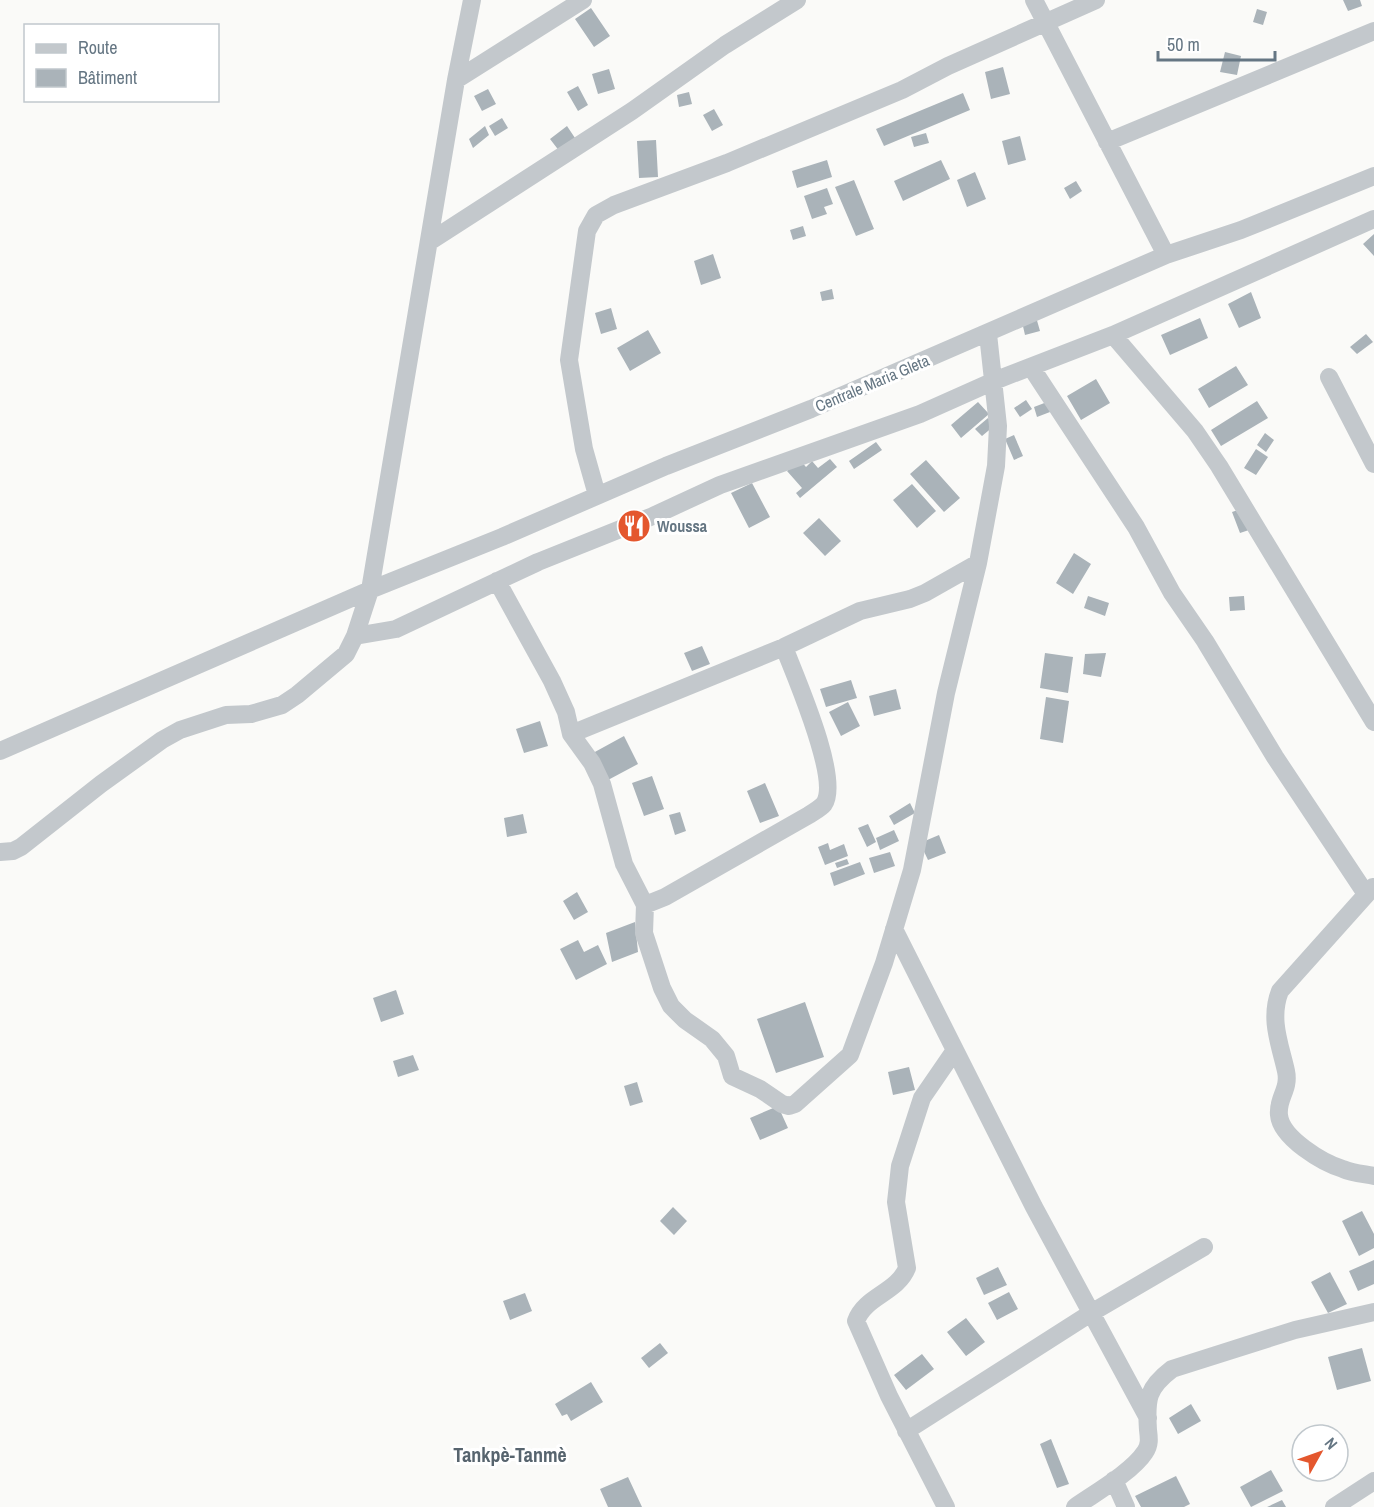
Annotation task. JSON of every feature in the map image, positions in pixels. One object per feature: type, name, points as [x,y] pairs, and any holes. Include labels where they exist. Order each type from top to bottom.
[{"type":"street","points":[[0,852],[21,847],[101,784],[162,740],[180,730],[226,715],[251,714],[282,705],[346,654],[355,636],[370,590],[456,80],[472,0]]},
{"type":"street","points":[[456,80],[583,0]]},
{"type":"street","points":[[429,242],[632,111],[725,45],[797,0]]},
{"type":"street","points":[[1035,0],[1166,255]]},
{"type":"street","points":[[597,495],[582,440],[569,360],[587,231],[596,215],[614,204],[727,163],[903,90],[948,66],[1096,0]]},
{"type":"street","points":[[1107,142],[1374,31]]},
{"type":"street","name":"Centrale Maria Gleta","points":[[0,751],[370,590],[988,334],[1063,298],[1166,255],[1241,230],[1374,176]]},
{"type":"street","points":[[355,636],[396,629],[538,562],[653,516],[720,485],[920,414],[994,381],[1113,335],[1374,219]]},
{"type":"street","points":[[497,581],[552,681],[566,712],[571,734],[592,763],[602,784],[624,864],[645,905],[646,943],[671,1006],[720,1048],[726,1056],[732,1076],[760,1089],[782,1104],[789,1106],[795,1104],[850,1055],[884,963],[912,870],[945,693],[978,563],[996,466],[998,426],[988,334]]},
{"type":"street","points":[[1113,335],[1195,431],[1220,466],[1374,722]]},
{"type":"street","points":[[1031,367],[1136,527],[1172,593],[1205,641],[1275,757],[1370,890],[1280,991],[1275,1002],[1275,1034],[1288,1083],[1279,1105],[1279,1118],[1288,1133],[1306,1151],[1343,1169],[1374,1176]]},
{"type":"street","points":[[1329,377],[1374,464]]},
{"type":"street","points":[[571,734],[784,647],[860,611],[909,599],[978,563]]},
{"type":"street","points":[[645,905],[686,885],[809,815],[824,803],[829,785],[823,752],[784,647]]},
{"type":"street","points":[[894,929],[1034,1207],[1148,1418]]},
{"type":"street","points":[[946,1507],[906,1431],[856,1321],[859,1313],[869,1303],[895,1286],[904,1277],[907,1268],[896,1202],[900,1166],[922,1098],[955,1050]]},
{"type":"street","points":[[906,1431],[1091,1313],[1204,1247]]},
{"type":"street","points":[[1075,1507],[1114,1480],[1145,1452],[1150,1443],[1149,1393],[1159,1379],[1172,1369],[1295,1330],[1374,1312]]},
{"type":"street","points":[[1114,1480],[1126,1507]]},
{"type":"street","points":[[1334,1507],[1374,1481]]},
{"type":"building","points":[[1343,0],[1360,0],[1362,6],[1348,11]]},
{"type":"building","points":[[591,8],[610,36],[594,47],[575,19]]},
{"type":"building","points":[[1257,9],[1267,12],[1263,25],[1253,22]]},
{"type":"building","points":[[1225,52],[1241,56],[1237,75],[1220,72]]},
{"type":"building","points":[[1003,67],[1010,94],[991,99],[985,72]]},
{"type":"building","points":[[609,69],[615,89],[598,94],[592,74]]},
{"type":"building","points":[[578,86],[588,105],[578,111],[567,92]]},
{"type":"building","points":[[488,89],[496,104],[482,111],[474,96]]},
{"type":"building","points":[[689,92],[692,104],[679,107],[677,95]]},
{"type":"building","points":[[963,93],[970,110],[884,146],[876,129]]},
{"type":"building","points":[[714,109],[723,125],[712,131],[703,115]]},
{"type":"building","points":[[502,118],[508,128],[495,136],[489,126]]},
{"type":"building","points":[[485,126],[489,135],[473,148],[469,139]]},
{"type":"building","points":[[567,126],[577,141],[560,152],[550,139]]},
{"type":"building","points":[[926,133],[929,143],[914,147],[911,137]]},
{"type":"building","points":[[1020,136],[1026,160],[1008,165],[1002,141]]},
{"type":"building","points":[[656,140],[658,177],[639,178],[637,141]]},
{"type":"building","points":[[827,160],[832,177],[797,188],[792,171]]},
{"type":"building","points":[[941,160],[950,179],[903,201],[894,181]]},
{"type":"building","points":[[975,172],[986,199],[967,207],[957,180]]},
{"type":"building","points":[[854,180],[874,229],[856,236],[835,187]]},
{"type":"building","points":[[1076,181],[1082,191],[1070,199],[1064,188]]},
{"type":"building","points":[[827,188],[833,204],[824,207],[827,214],[812,219],[804,196]]},
{"type":"building","points":[[803,226],[806,236],[793,240],[790,230]]},
{"type":"building","points":[[1374,234],[1374,256],[1363,244]]},
{"type":"building","points":[[713,254],[721,278],[701,285],[694,261]]},
{"type":"building","points":[[832,289],[834,299],[822,301],[820,292]]},
{"type":"building","points":[[1251,292],[1261,318],[1239,328],[1228,304]]},
{"type":"building","points":[[611,308],[617,329],[601,334],[595,313]]},
{"type":"building","points":[[1036,317],[1040,331],[1025,335],[1022,322]]},
{"type":"building","points":[[1200,318],[1208,338],[1170,355],[1161,335]]},
{"type":"building","points":[[648,330],[661,353],[630,371],[617,348]]},
{"type":"building","points":[[1366,334],[1373,342],[1357,354],[1350,347]]},
{"type":"building","points":[[1236,366],[1248,385],[1209,408],[1198,389]]},
{"type":"building","points":[[1096,379],[1110,403],[1081,420],[1067,396]]},
{"type":"building","points":[[1026,400],[1032,409],[1020,417],[1014,408]]},
{"type":"building","points":[[1257,401],[1268,418],[1221,446],[1211,430]]},
{"type":"building","points":[[978,402],[989,414],[961,438],[951,425]]},
{"type":"building","points":[[1047,402],[1050,412],[1037,417],[1034,407]]},
{"type":"building","points":[[988,418],[994,426],[982,436],[975,429]]},
{"type":"building","points":[[1265,433],[1274,440],[1266,452],[1257,445]]},
{"type":"building","points":[[1014,435],[1023,456],[1014,460],[1005,439]]},
{"type":"building","points":[[876,442],[882,450],[854,469],[849,461]]},
{"type":"building","points":[[1256,449],[1268,457],[1256,475],[1244,468]]},
{"type":"building","points":[[830,459],[837,467],[800,498],[796,493],[802,488],[787,471],[800,460],[806,467],[812,461],[818,468]]},
{"type":"building","points":[[926,460],[960,498],[944,512],[910,474]]},
{"type":"building","points":[[752,483],[770,517],[749,528],[731,493]]},
{"type":"building","points":[[912,484],[936,511],[917,528],[893,500]]},
{"type":"building","points":[[1244,508],[1252,529],[1240,533],[1232,512]]},
{"type":"building","points":[[819,518],[841,541],[825,556],[803,533]]},
{"type":"building","points":[[1074,553],[1091,564],[1073,594],[1056,583]]},
{"type":"building","points":[[1088,596],[1109,603],[1105,616],[1084,608]]},
{"type":"building","points":[[1244,596],[1245,610],[1230,611],[1229,597]]},
{"type":"building","points":[[702,646],[710,664],[692,671],[684,653]]},
{"type":"building","points":[[1045,653],[1073,657],[1068,693],[1040,688]]},
{"type":"building","points":[[1106,653],[1101,677],[1083,674],[1085,654]]},
{"type":"building","points":[[851,680],[857,698],[826,707],[820,689]]},
{"type":"building","points":[[896,689],[901,709],[874,716],[869,696]]},
{"type":"building","points":[[1046,697],[1069,701],[1063,743],[1040,739]]},
{"type":"building","points":[[848,702],[860,726],[841,736],[829,712]]},
{"type":"building","points":[[540,721],[548,746],[524,753],[516,729]]},
{"type":"building","points":[[624,736],[638,764],[608,780],[593,753]]},
{"type":"building","points":[[652,776],[664,809],[644,816],[632,783]]},
{"type":"building","points":[[765,783],[779,816],[760,823],[747,791]]},
{"type":"building","points":[[910,803],[915,813],[894,825],[889,816]]},
{"type":"building","points":[[680,812],[686,831],[675,835],[669,815]]},
{"type":"building","points":[[523,814],[527,833],[507,837],[504,818]]},
{"type":"building","points":[[868,824],[876,842],[867,847],[858,828]]},
{"type":"building","points":[[894,830],[899,841],[880,850],[876,838]]},
{"type":"building","points":[[939,835],[946,853],[928,860],[920,843]]},
{"type":"building","points":[[828,843],[830,850],[844,844],[848,856],[825,865],[818,847]]},
{"type":"building","points":[[890,852],[895,866],[874,873],[869,858]]},
{"type":"building","points":[[847,859],[849,864],[837,868],[835,863]]},
{"type":"building","points":[[860,862],[865,874],[834,886],[830,873]]},
{"type":"building","points":[[577,892],[588,912],[574,920],[563,901]]},
{"type":"building","points":[[635,922],[638,952],[612,962],[606,933]]},
{"type":"building","points":[[578,940],[584,952],[598,945],[607,964],[576,980],[560,949]]},
{"type":"building","points":[[396,990],[404,1014],[381,1022],[373,998]]},
{"type":"building","points":[[805,1002],[824,1057],[776,1073],[757,1019]]},
{"type":"building","points":[[413,1055],[419,1070],[398,1077],[393,1061]]},
{"type":"building","points":[[909,1067],[915,1090],[893,1095],[888,1072]]},
{"type":"building","points":[[637,1082],[643,1102],[630,1106],[624,1086]]},
{"type":"building","points":[[778,1106],[788,1128],[760,1140],[750,1118]]},
{"type":"building","points":[[673,1207],[687,1221],[674,1235],[660,1221]]},
{"type":"building","points":[[1362,1211],[1374,1234],[1374,1248],[1359,1256],[1342,1221]]},
{"type":"building","points":[[1374,1260],[1374,1284],[1358,1291],[1349,1271]]},
{"type":"building","points":[[998,1267],[1007,1285],[984,1295],[976,1278]]},
{"type":"building","points":[[1330,1272],[1347,1304],[1328,1313],[1311,1282]]},
{"type":"building","points":[[1009,1292],[1018,1309],[997,1320],[988,1303]]},
{"type":"building","points":[[525,1293],[532,1311],[510,1320],[503,1301]]},
{"type":"building","points":[[966,1318],[985,1342],[966,1356],[947,1332]]},
{"type":"building","points":[[660,1343],[668,1353],[649,1368],[641,1358]]},
{"type":"building","points":[[1362,1348],[1371,1381],[1337,1390],[1328,1357]]},
{"type":"building","points":[[922,1354],[934,1369],[906,1390],[894,1375]]},
{"type":"building","points":[[591,1382],[603,1402],[571,1421],[567,1414],[562,1416],[555,1404]]},
{"type":"building","points":[[1191,1404],[1201,1421],[1178,1434],[1169,1418]]},
{"type":"building","points":[[1051,1439],[1069,1484],[1057,1488],[1040,1444]]},
{"type":"building","points":[[1271,1470],[1283,1491],[1251,1507],[1240,1487]]},
{"type":"building","points":[[1176,1476],[1190,1504],[1184,1507],[1141,1507],[1135,1496]]},
{"type":"building","points":[[628,1477],[642,1507],[608,1507],[600,1489]]},
{"type":"building","points":[[1282,1500],[1286,1507],[1267,1507]]},
{"type":"place","name":"Woussa","points":[[634,526]]},
{"type":"district","name":"Tankpè-Tanmè","points":[[510,1454]]}]
